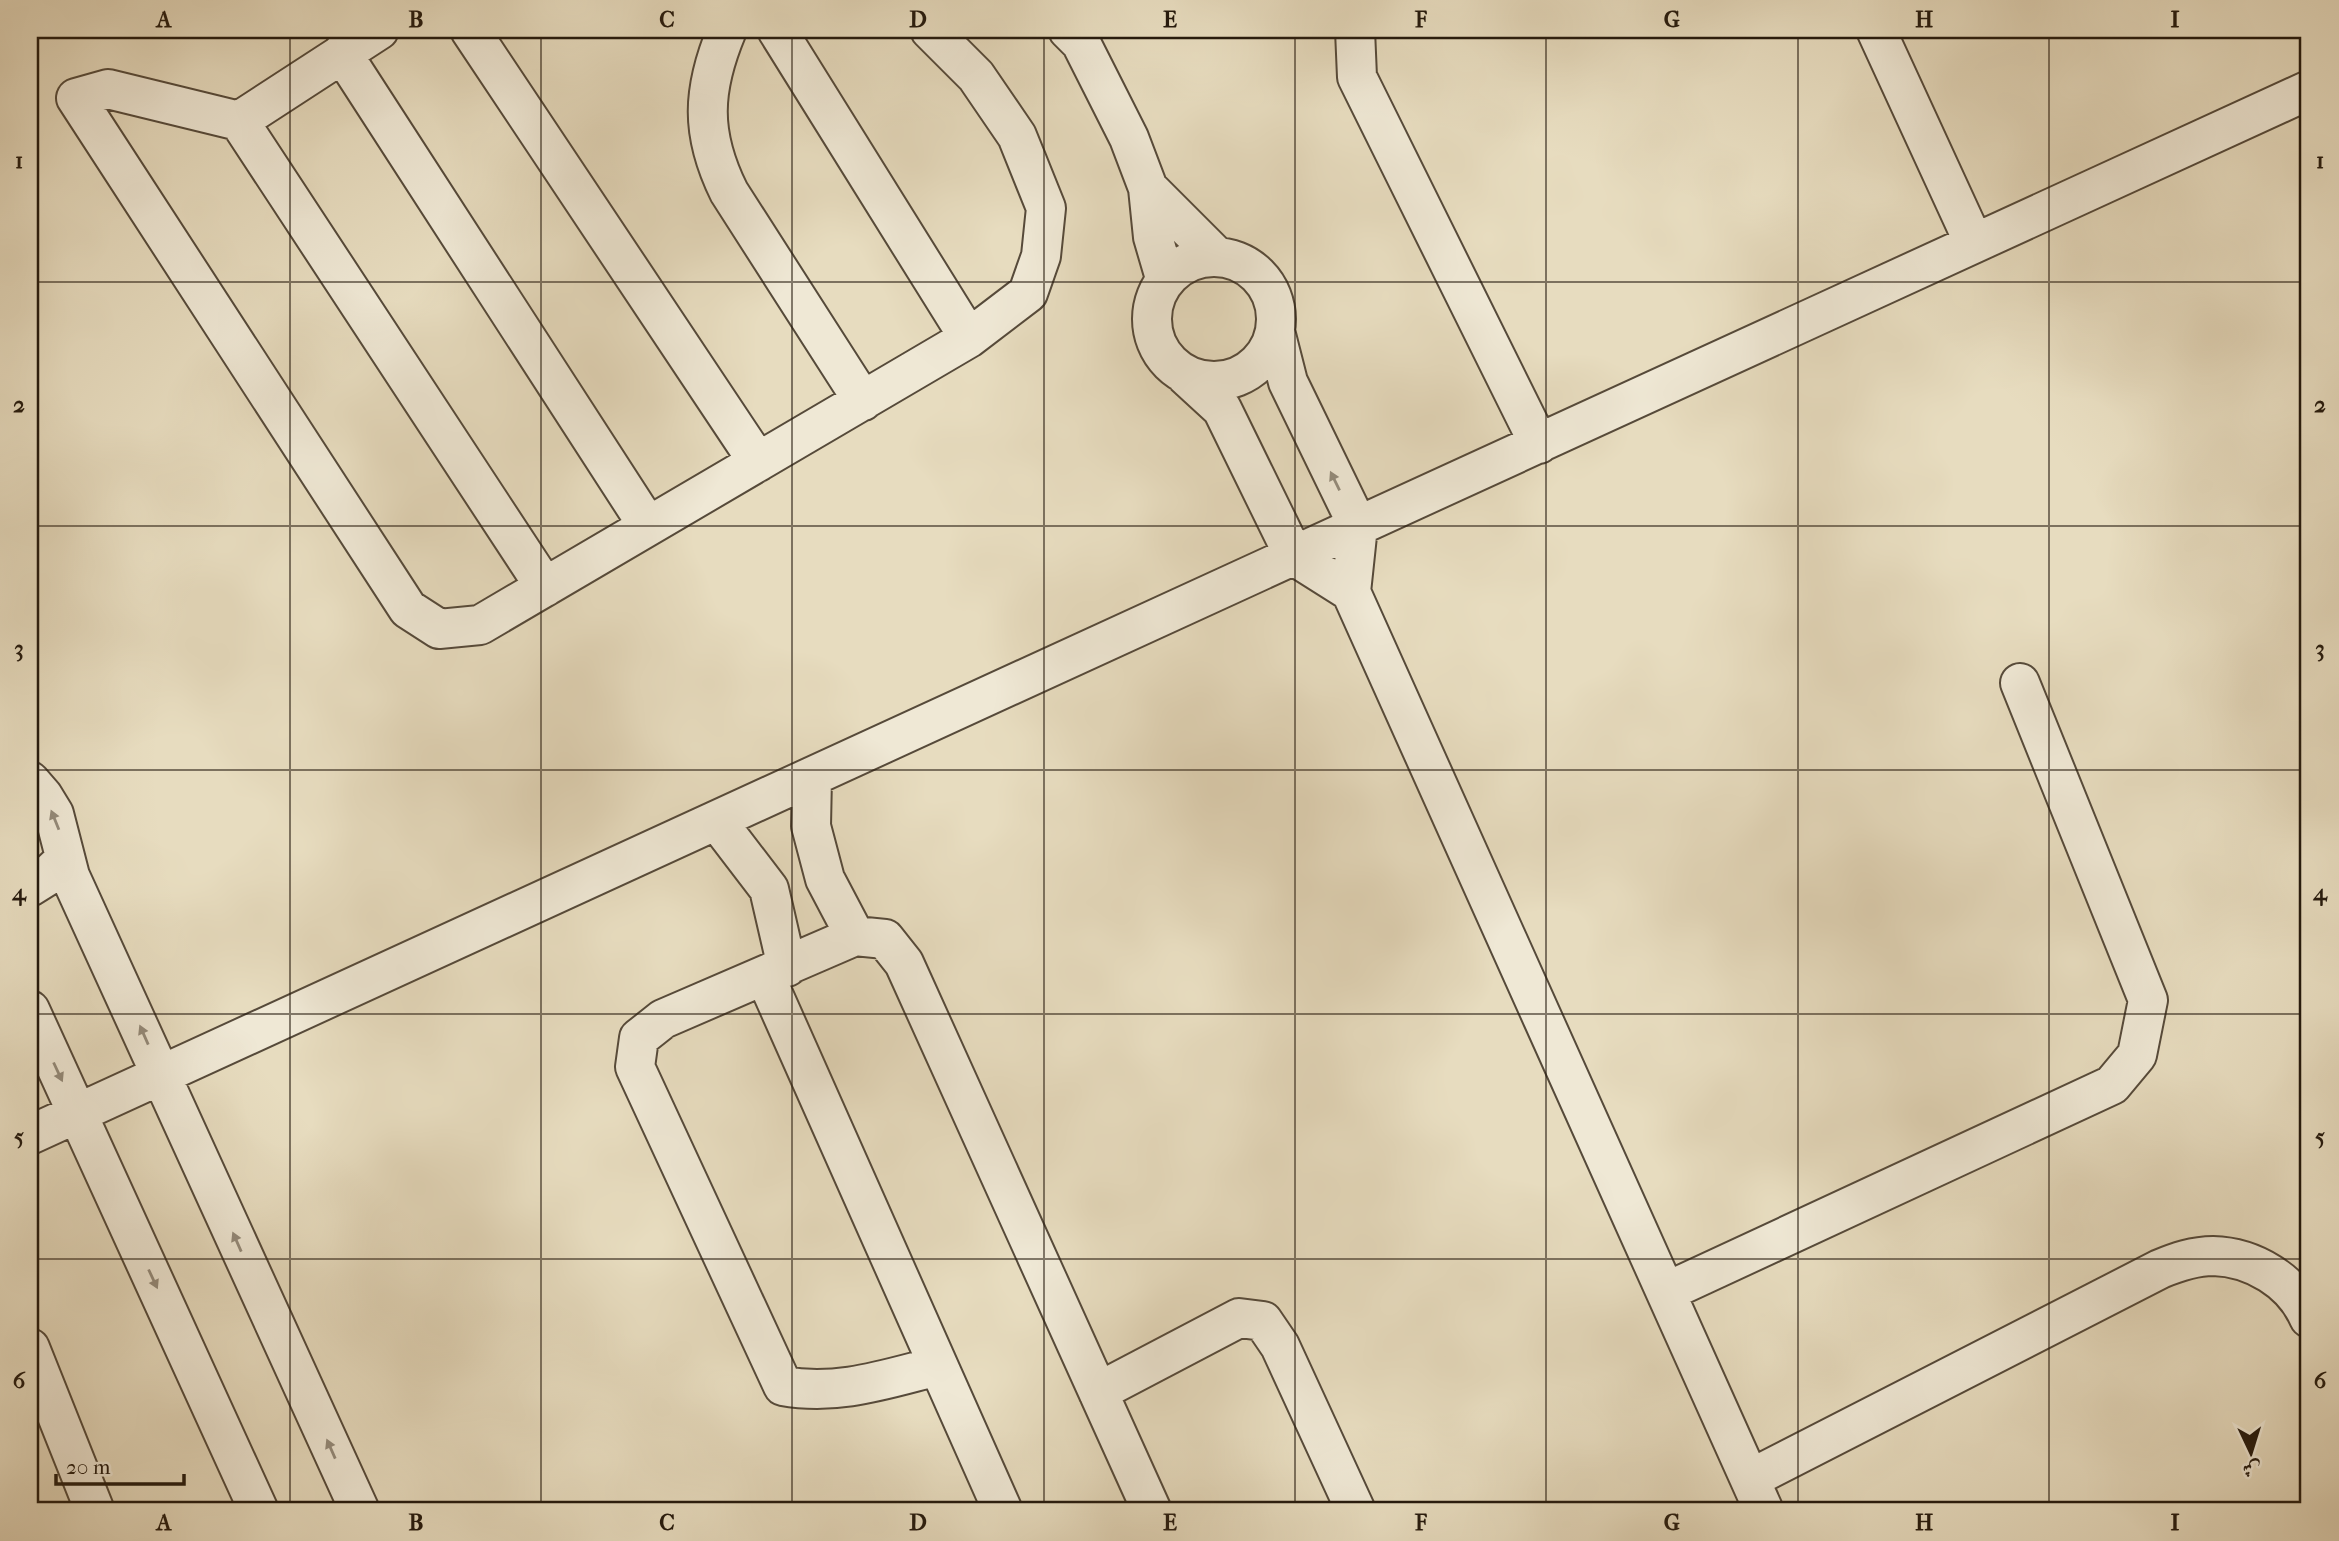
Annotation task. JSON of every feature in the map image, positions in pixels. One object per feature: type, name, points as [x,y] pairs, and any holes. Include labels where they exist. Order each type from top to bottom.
[{"type":"lane","points":[[239,121],[379,30]]},
{"type":"lane","points":[[470,30],[758,463]]},
{"type":"lane","points":[[727,30],[716,57],[706,112],[709,140],[717,167],[729,192],[863,401]]},
{"type":"lane","points":[[777,30],[969,338]]},
{"type":"lane","points":[[545,587],[239,121],[108,89],[76,98],[408,609],[439,629],[480,625],[758,463],[969,338],[1028,293],[1041,256],[1046,208],[1017,136],[976,76],[930,30]]},
{"type":"lane","points":[[1068,30],[1081,43],[1129,138],[1148,188],[1153,237],[1166,278]]},
{"type":"lane","points":[[1354,30],[1357,76],[1539,444]]},
{"type":"lane","points":[[1876,30],[1974,243]]},
{"type":"lane","points":[[342,53],[648,526]]},
{"type":"lane","points":[[30,1135],[2309,90]]},
{"type":"lane","points":[[1148,188],[1216,256]]},
{"type":"lane","points":[[1351,592],[1294,556],[1222,409],[1164,357],[1152,331],[1152,303],[1166,278],[1188,262],[1216,256],[1243,263],[1265,281],[1276,306],[1276,335],[1288,382],[1358,526],[1351,592],[1757,1495],[2160,1269],[2186,1259],[2213,1256],[2239,1260],[2265,1270],[2287,1285],[2305,1307],[2309,1318]]},
{"type":"lane","points":[[1185,375],[1212,382],[1240,377],[1263,359],[1276,335]]},
{"type":"lane","points":[[1666,1292],[2112,1085],[2137,1055],[2148,1000],[2020,683]]},
{"type":"lane","points":[[812,777],[811,826],[825,878],[855,936]]},
{"type":"lane","points":[[30,780],[54,814],[64,860],[360,1511]]},
{"type":"lane","points":[[716,821],[769,889],[776,971],[938,1366],[1003,1511]]},
{"type":"lane","points":[[30,887],[46,877],[64,860]]},
{"type":"lane","points":[[938,1366],[845,1388],[809,1391],[783,1386],[635,1067],[639,1038],[663,1019],[855,936],[885,939],[904,963],[1152,1511]]},
{"type":"lane","points":[[30,1010],[259,1511]]},
{"type":"lane","points":[[1098,1392],[1239,1318],[1262,1321],[1280,1346],[1356,1511]]},
{"type":"lane","points":[[30,1349],[95,1511]]}]
